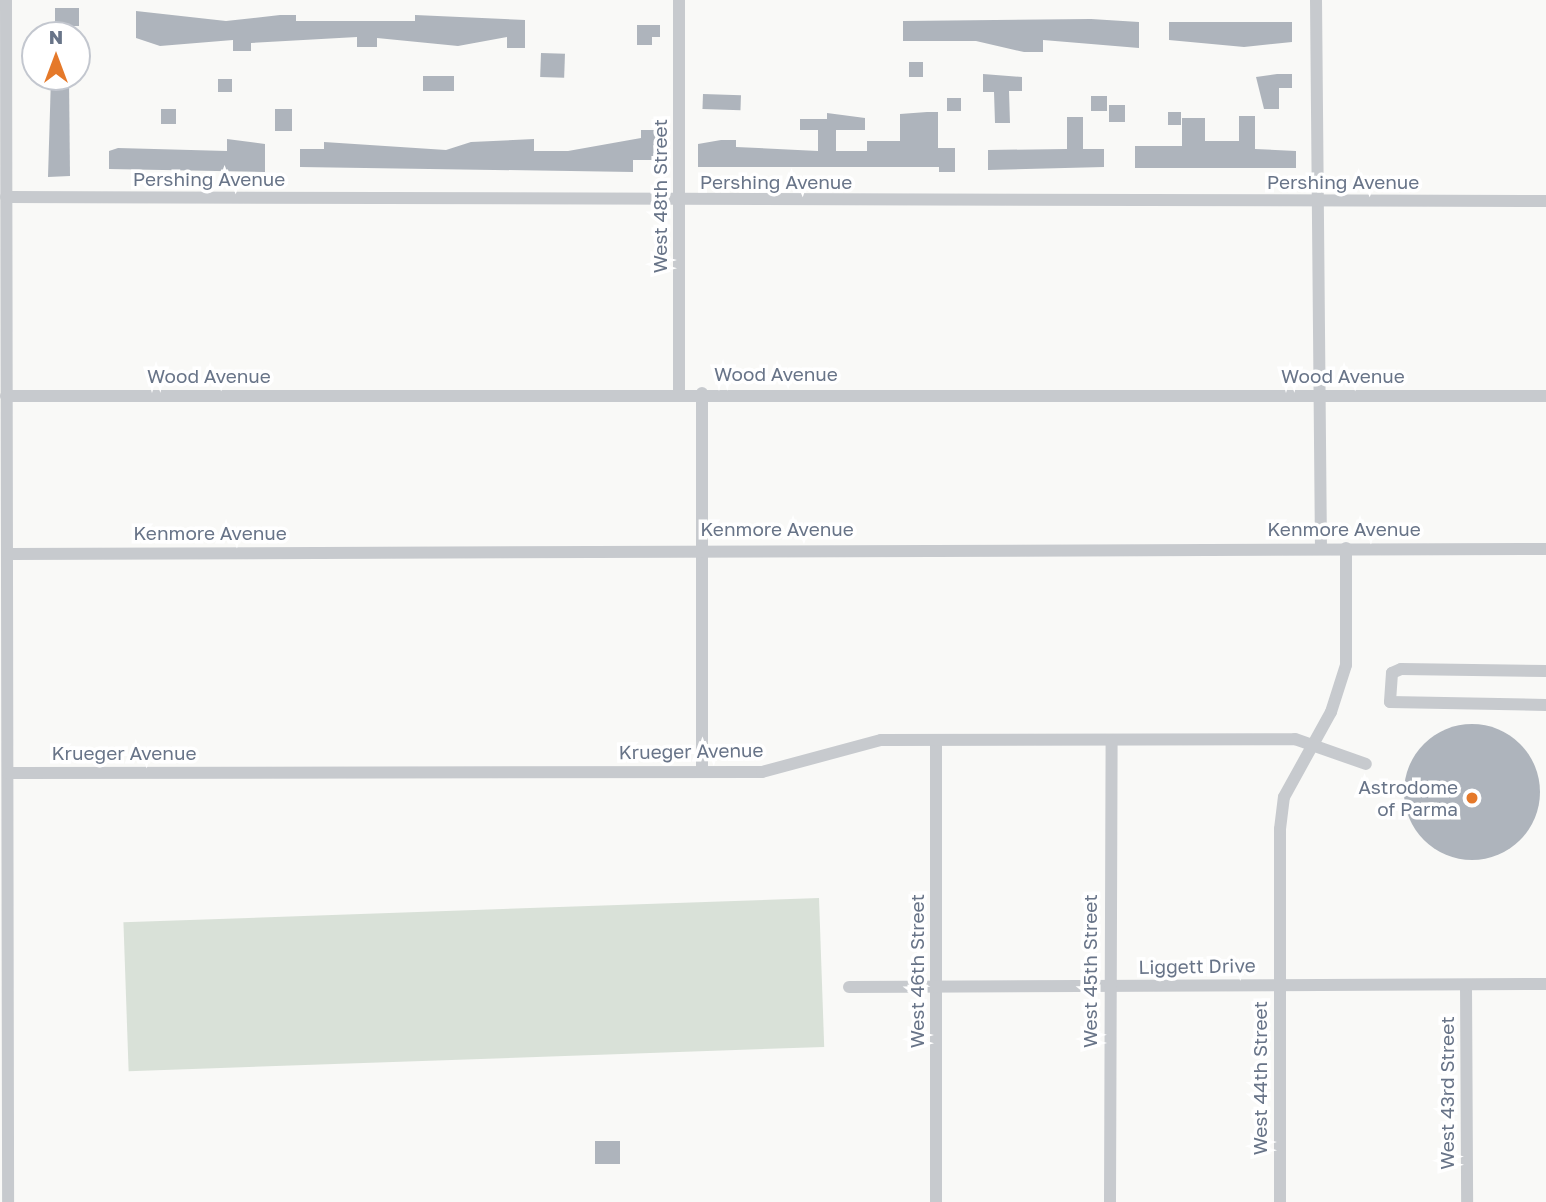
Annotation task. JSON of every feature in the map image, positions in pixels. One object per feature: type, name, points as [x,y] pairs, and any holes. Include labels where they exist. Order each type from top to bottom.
[{"type":"street","points":[[6,0],[3,326],[6,396],[4,505],[8,554],[4,680],[8,773],[4,1137],[8,1202]]},
{"type":"street","name":"West 48th Street","points":[[679,0],[679,393]]},
{"type":"street","points":[[1316,0],[1321,548]]},
{"type":"street","name":"Pershing Avenue","points":[[6,197],[679,201],[1546,201]]},
{"type":"street","name":"Wood Avenue","points":[[6,396],[679,393],[1546,396]]},
{"type":"street","points":[[702,393],[705,549],[702,772]]},
{"type":"street","name":"West 44th Street","points":[[1280,1202],[1280,985],[1284,797],[1313,744],[1346,665],[1346,548]]},
{"type":"street","name":"Kenmore Avenue","points":[[8,554],[705,549],[1546,550]]},
{"type":"street","points":[[1546,671],[1392,673],[1395,705],[1546,705]]},
{"type":"street","name":"Krueger Avenue","points":[[8,773],[762,772],[881,740],[1112,740],[1313,744],[1366,764]]},
{"type":"street","name":"West 46th Street","points":[[936,740],[936,1202]]},
{"type":"street","name":"West 45th Street","points":[[1110,1202],[1112,740]]},
{"type":"street","name":"Liggett Drive","points":[[849,987],[1546,984]]},
{"type":"street","name":"West 43rd Street","points":[[1466,985],[1467,1202]]},
{"type":"shaded area","points":[[819,898],[824,1047],[129,1071],[123,922]]},
{"type":"building","points":[[55,8],[79,8],[79,21],[55,21]]},
{"type":"building","points":[[136,11],[226,21],[280,15],[296,15],[296,21],[415,21],[415,15],[525,20],[525,48],[507,48],[507,37],[458,46],[377,38],[377,47],[357,47],[357,37],[251,43],[251,51],[233,51],[233,40],[160,46],[136,38]]},
{"type":"building","points":[[1091,19],[1139,22],[1139,48],[1043,40],[1043,52],[1024,52],[976,41],[903,41],[903,21]]},
{"type":"building","points":[[1169,22],[1292,22],[1292,42],[1244,47],[1169,40]]},
{"type":"building","points":[[637,25],[660,25],[660,37],[652,37],[652,45],[637,45]]},
{"type":"building","points":[[541,53],[565,54],[564,78],[540,77]]},
{"type":"building","points":[[909,62],[923,62],[923,77],[909,77]]},
{"type":"building","points":[[983,74],[1022,77],[1022,91],[1009,91],[1010,123],[995,123],[994,92],[983,92]]},
{"type":"building","points":[[1292,74],[1292,88],[1279,88],[1279,109],[1264,109],[1256,77]]},
{"type":"building","points":[[423,76],[454,76],[454,91],[423,91]]},
{"type":"building","points":[[218,79],[232,79],[232,92],[218,92]]},
{"type":"building","points":[[51,91],[69,91],[70,176],[48,177]]},
{"type":"building","points":[[703,94],[741,95],[740,110],[702,109]]},
{"type":"building","points":[[1091,96],[1107,96],[1107,111],[1091,111]]},
{"type":"building","points":[[947,98],[961,98],[961,111],[947,111]]},
{"type":"building","points":[[1109,105],[1125,105],[1125,122],[1109,122]]},
{"type":"building","points":[[161,109],[176,109],[176,124],[161,124]]},
{"type":"building","points":[[275,109],[292,109],[292,131],[275,131]]},
{"type":"building","points":[[938,112],[938,148],[955,148],[955,172],[939,172],[939,167],[698,167],[698,144],[721,140],[736,140],[736,147],[818,151],[818,130],[800,130],[800,119],[827,119],[827,113],[865,118],[865,130],[836,130],[836,151],[867,151],[867,141],[900,141],[900,114]]},
{"type":"building","points":[[1168,112],[1181,112],[1181,125],[1168,125]]},
{"type":"building","points":[[1239,116],[1255,116],[1255,149],[1296,151],[1296,168],[1135,168],[1135,146],[1182,146],[1182,118],[1205,118],[1205,141],[1239,141]]},
{"type":"building","points":[[1067,117],[1083,117],[1083,149],[1104,149],[1104,167],[988,170],[988,150],[1067,149]]},
{"type":"building","points":[[641,130],[658,130],[658,160],[633,160],[633,172],[300,167],[300,149],[324,149],[324,142],[446,150],[471,142],[534,139],[534,151],[568,151],[641,138]]},
{"type":"building","points":[[227,139],[265,144],[265,172],[109,169],[109,151],[118,148],[227,151]]},
{"type":"building","name":"Astrodome of Parma","points":[[1472,724],[1498,729],[1520,744],[1535,766],[1540,792],[1535,818],[1520,840],[1498,855],[1472,860],[1446,855],[1424,840],[1409,818],[1404,792],[1409,766],[1424,744],[1446,729]]},
{"type":"building","points":[[595,1141],[620,1141],[620,1164],[595,1164]]},
{"type":"place","name":"Astrodome of Parma","points":[[1472,798]]}]
